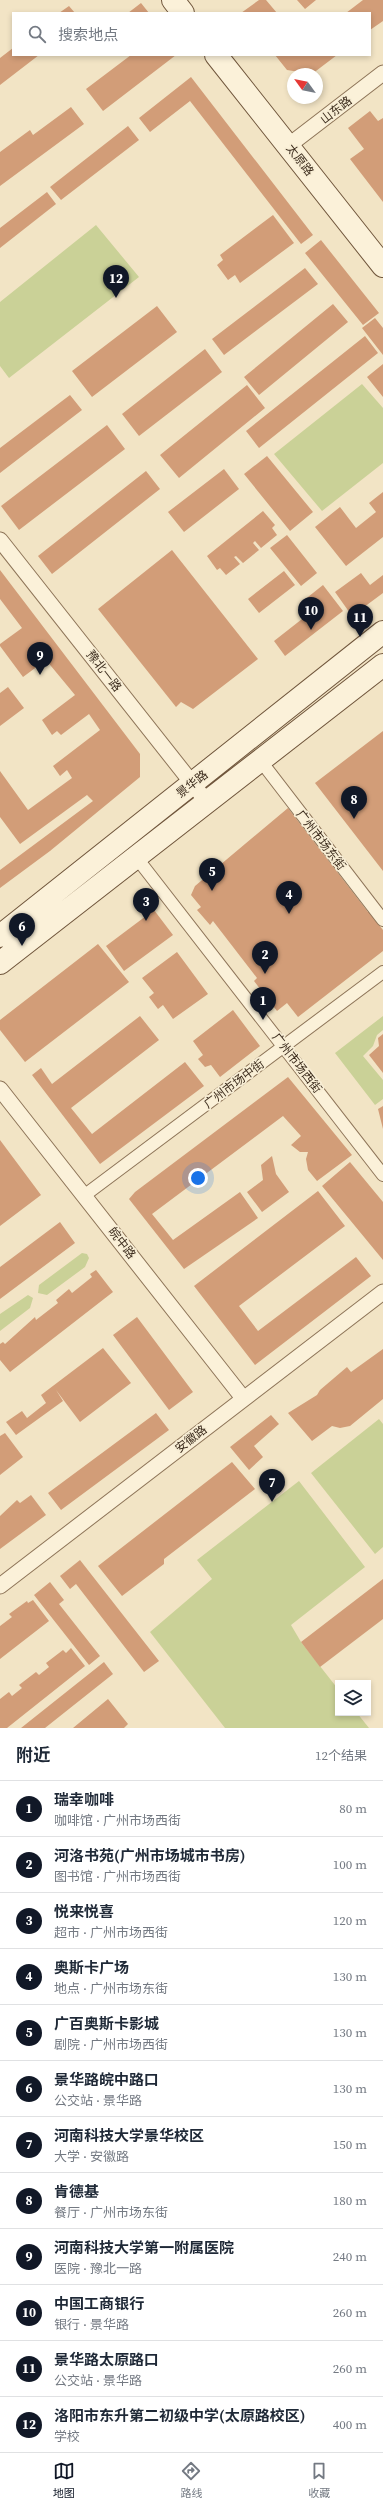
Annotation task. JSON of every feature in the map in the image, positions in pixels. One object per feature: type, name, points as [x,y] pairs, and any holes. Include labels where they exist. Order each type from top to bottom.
[{"type":"main road","points":[[173,0],[182,12]]},
{"type":"main road","name":"太原路","points":[[217,56],[383,266]]},
{"type":"main road","name":"景华路","points":[[0,936],[383,632]]},
{"type":"main road","name":"景华路","points":[[0,963],[383,665]]},
{"type":"street","name":"山东路","points":[[288,146],[383,73]]},
{"type":"street","name":"豫北一路","points":[[0,540],[192,784],[208,802]]},
{"type":"street","name":"广州市场东街","points":[[260,760],[383,920]]},
{"type":"street","name":"广州市场西街","points":[[136,857],[383,1175]]},
{"type":"street","name":"广州市场中街","points":[[85,1195],[383,972]]},
{"type":"street","name":"皖中路","points":[[0,1089],[85,1195],[243,1398]]},
{"type":"street","name":"安徽路","points":[[0,1586],[383,1292]]},
{"type":"green space","points":[[96,225],[139,277],[9,378],[0,366],[0,302]]},
{"type":"green space","points":[[362,384],[383,408],[383,463],[322,511],[274,454]]},
{"type":"green space","points":[[383,1016],[383,1030],[377,1035],[373,1046],[363,1056],[383,1080],[383,1099],[375,1105],[335,1053]]},
{"type":"green space","points":[[82,1253],[87,1254],[89,1258],[85,1267],[47,1295],[38,1293],[39,1285]]},
{"type":"green space","points":[[28,1295],[33,1298],[30,1308],[0,1331],[0,1314]]},
{"type":"green space","points":[[379,1419],[383,1424],[383,1547],[375,1554],[311,1473]]},
{"type":"green space","points":[[299,1481],[365,1567],[291,1625],[301,1642],[335,1685],[335,1716],[359,1716],[369,1728],[225,1728],[150,1632],[212,1579],[197,1560]]},
{"type":"building","points":[[259,0],[266,0],[276,12],[242,12]]},
{"type":"building","points":[[297,0],[316,0],[305,9]]},
{"type":"building","points":[[363,0],[383,0],[383,21],[371,29],[371,12],[347,12]]},
{"type":"building","points":[[141,3],[148,12],[129,12]]},
{"type":"building","points":[[69,6],[74,12],[60,12]]},
{"type":"building","points":[[12,49],[12,56],[38,56],[0,85],[0,58]]},
{"type":"building","points":[[130,56],[175,56],[103,111],[86,89]]},
{"type":"building","points":[[276,56],[336,56],[320,68],[287,68],[287,70]]},
{"type":"building","points":[[191,77],[313,235],[301,244],[190,101],[150,132],[139,118]]},
{"type":"building","points":[[71,107],[84,124],[0,186],[0,152],[30,130],[33,135]]},
{"type":"building","points":[[370,111],[378,121],[383,118],[383,202],[350,159],[364,149],[348,128]]},
{"type":"building","points":[[128,126],[139,140],[61,200],[50,187]]},
{"type":"building","points":[[47,192],[56,204],[0,248],[0,228]]},
{"type":"building","points":[[273,215],[294,243],[240,283],[235,275],[228,280],[217,265],[223,260],[220,255]]},
{"type":"building","points":[[321,240],[379,313],[363,325],[305,253]]},
{"type":"building","points":[[305,268],[318,284],[224,355],[212,339]]},
{"type":"building","points":[[333,304],[348,322],[259,395],[244,377]]},
{"type":"building","points":[[157,306],[177,332],[92,397],[72,371]]},
{"type":"building","points":[[375,318],[383,328],[383,355],[362,328]]},
{"type":"building","points":[[365,336],[378,353],[259,448],[246,431]]},
{"type":"building","points":[[205,349],[222,372],[139,436],[122,414]]},
{"type":"building","points":[[383,364],[383,397],[367,377]]},
{"type":"building","points":[[247,385],[265,408],[179,478],[160,455]]},
{"type":"building","points":[[70,395],[82,410],[0,473],[0,448]]},
{"type":"building","points":[[107,425],[125,449],[19,530],[1,506]]},
{"type":"building","points":[[267,456],[313,512],[290,531],[244,474]]},
{"type":"building","points":[[224,469],[239,489],[184,532],[168,512]]},
{"type":"building","points":[[146,471],[160,489],[52,574],[38,556]]},
{"type":"building","points":[[383,492],[383,537],[346,566],[315,527],[340,507],[356,528],[376,512],[369,503]]},
{"type":"building","points":[[263,511],[275,525],[272,528],[277,535],[261,548],[255,541],[253,543],[259,550],[243,563],[236,556],[234,557],[240,564],[226,575],[220,568],[217,570],[207,556]]},
{"type":"building","points":[[287,535],[317,573],[301,586],[270,548]]},
{"type":"building","points":[[172,550],[258,659],[193,709],[181,702],[176,707],[98,609]]},
{"type":"building","points":[[0,570],[140,754],[140,777],[50,851],[0,888],[0,870],[93,801],[87,795],[20,844],[0,817],[0,771],[28,810],[72,778],[67,770],[60,776],[53,766],[100,730],[89,714],[61,735],[57,731],[52,735],[42,720],[75,695],[46,660],[23,677],[0,646],[0,644],[22,628],[0,599]]},
{"type":"building","points":[[284,571],[295,585],[259,613],[248,599]]},
{"type":"building","points":[[361,573],[370,585],[383,575],[383,593],[352,616],[335,592]]},
{"type":"building","points":[[323,585],[343,611],[285,656],[274,641],[311,612],[303,601]]},
{"type":"building","points":[[8,687],[24,708],[0,726],[0,693]]},
{"type":"building","points":[[383,731],[383,871],[315,783]]},
{"type":"building","points":[[288,808],[368,912],[373,908],[379,916],[375,920],[383,930],[383,951],[298,1017],[287,1003],[277,1011],[254,981],[257,978],[213,921],[210,925],[197,910],[201,907],[191,895],[195,886]]},
{"type":"building","points":[[154,910],[173,935],[124,971],[106,946]]},
{"type":"building","points":[[98,944],[129,982],[25,1062],[0,1030],[0,1020]]},
{"type":"building","points":[[177,952],[208,994],[173,1019],[163,1005],[158,1009],[149,997],[154,993],[142,978]]},
{"type":"building","points":[[233,1010],[260,1046],[220,1077],[211,1065],[205,1067],[198,1059],[203,1055],[193,1041]]},
{"type":"building","points":[[140,1016],[159,1040],[71,1108],[92,1134],[185,1062],[204,1086],[100,1164],[32,1075],[41,1068],[52,1084]]},
{"type":"building","points":[[383,1034],[383,1073],[369,1055],[379,1046],[378,1038]]},
{"type":"building","points":[[288,1077],[352,1155],[317,1181],[308,1170],[306,1159],[308,1152],[300,1152],[291,1145],[301,1136],[283,1116],[152,1214],[173,1240],[240,1192],[258,1218],[184,1269],[129,1199],[135,1192]]},
{"type":"building","points":[[383,1106],[383,1129],[378,1109]]},
{"type":"building","points":[[0,1140],[41,1195],[0,1226]]},
{"type":"building","points":[[272,1156],[276,1174],[289,1192],[262,1212],[247,1192],[263,1180],[261,1165]]},
{"type":"building","points":[[350,1162],[383,1202],[383,1260],[322,1186]]},
{"type":"building","points":[[318,1191],[345,1226],[239,1306],[258,1331],[356,1257],[371,1276],[255,1365],[194,1286]]},
{"type":"building","points":[[60,1222],[75,1243],[0,1299],[0,1267]]},
{"type":"building","points":[[96,1270],[113,1292],[10,1372],[0,1360],[0,1344],[3,1342],[5,1344],[35,1317],[36,1320],[58,1303],[56,1300],[69,1289],[72,1293],[92,1277],[90,1274]]},
{"type":"building","points":[[137,1317],[193,1392],[169,1410],[113,1335]]},
{"type":"building","points":[[103,1348],[131,1383],[80,1422],[56,1390],[63,1401],[16,1435],[6,1422],[22,1411],[27,1418],[46,1403],[41,1395]]},
{"type":"building","points":[[383,1349],[383,1399],[350,1426],[340,1428],[332,1426],[312,1441],[288,1413],[317,1395],[320,1390],[347,1367],[351,1372]]},
{"type":"building","points":[[156,1413],[169,1430],[61,1510],[48,1493]]},
{"type":"building","points":[[271,1415],[279,1424],[254,1446],[263,1457],[249,1470],[230,1447]]},
{"type":"building","points":[[5,1433],[23,1457],[0,1475],[0,1436]]},
{"type":"building","points":[[232,1462],[255,1489],[164,1559],[164,1564],[122,1596],[98,1566]]},
{"type":"building","points":[[31,1495],[46,1515],[0,1549],[0,1516],[17,1500],[20,1503]]},
{"type":"building","points":[[80,1560],[159,1661],[144,1672],[76,1584],[70,1589],[60,1576]]},
{"type":"building","points":[[383,1579],[383,1619],[320,1667],[301,1642]]},
{"type":"building","points":[[50,1582],[64,1600],[59,1604],[100,1656],[89,1665],[34,1595]]},
{"type":"building","points":[[33,1600],[49,1621],[0,1659],[0,1626],[12,1617],[9,1614],[27,1601],[28,1603]]},
{"type":"building","points":[[71,1648],[85,1666],[7,1728],[0,1728],[0,1699],[9,1692],[12,1696],[22,1688],[19,1685],[36,1672],[39,1675],[49,1667],[46,1663],[63,1650],[66,1653]]},
{"type":"building","points":[[104,1662],[113,1674],[45,1728],[21,1728]]},
{"type":"building","points":[[108,1699],[128,1724],[124,1728],[73,1728]]},
{"type":"place","name":"洛阳市东升第二初级中学(太原路校区)","points":[[116,298]]},
{"type":"place","name":"中国工商银行","points":[[311,630]]},
{"type":"place","name":"景华路太原路口","points":[[360,637]]},
{"type":"place","name":"河南科技大学第一附属医院","points":[[40,675]]},
{"type":"place","name":"肯德基","points":[[354,819]]},
{"type":"place","name":"广百奥斯卡影城","points":[[212,891]]},
{"type":"place","name":"奥斯卡广场","points":[[289,914]]},
{"type":"place","name":"悦来悦喜","points":[[146,921]]},
{"type":"place","name":"景华路皖中路口","points":[[22,946]]},
{"type":"place","name":"河洛书苑(广州市场城市书房)","points":[[265,974]]},
{"type":"place","name":"瑞幸咖啡","points":[[263,1020]]},
{"type":"place","name":"河南科技大学景华校区","points":[[272,1502]]}]
